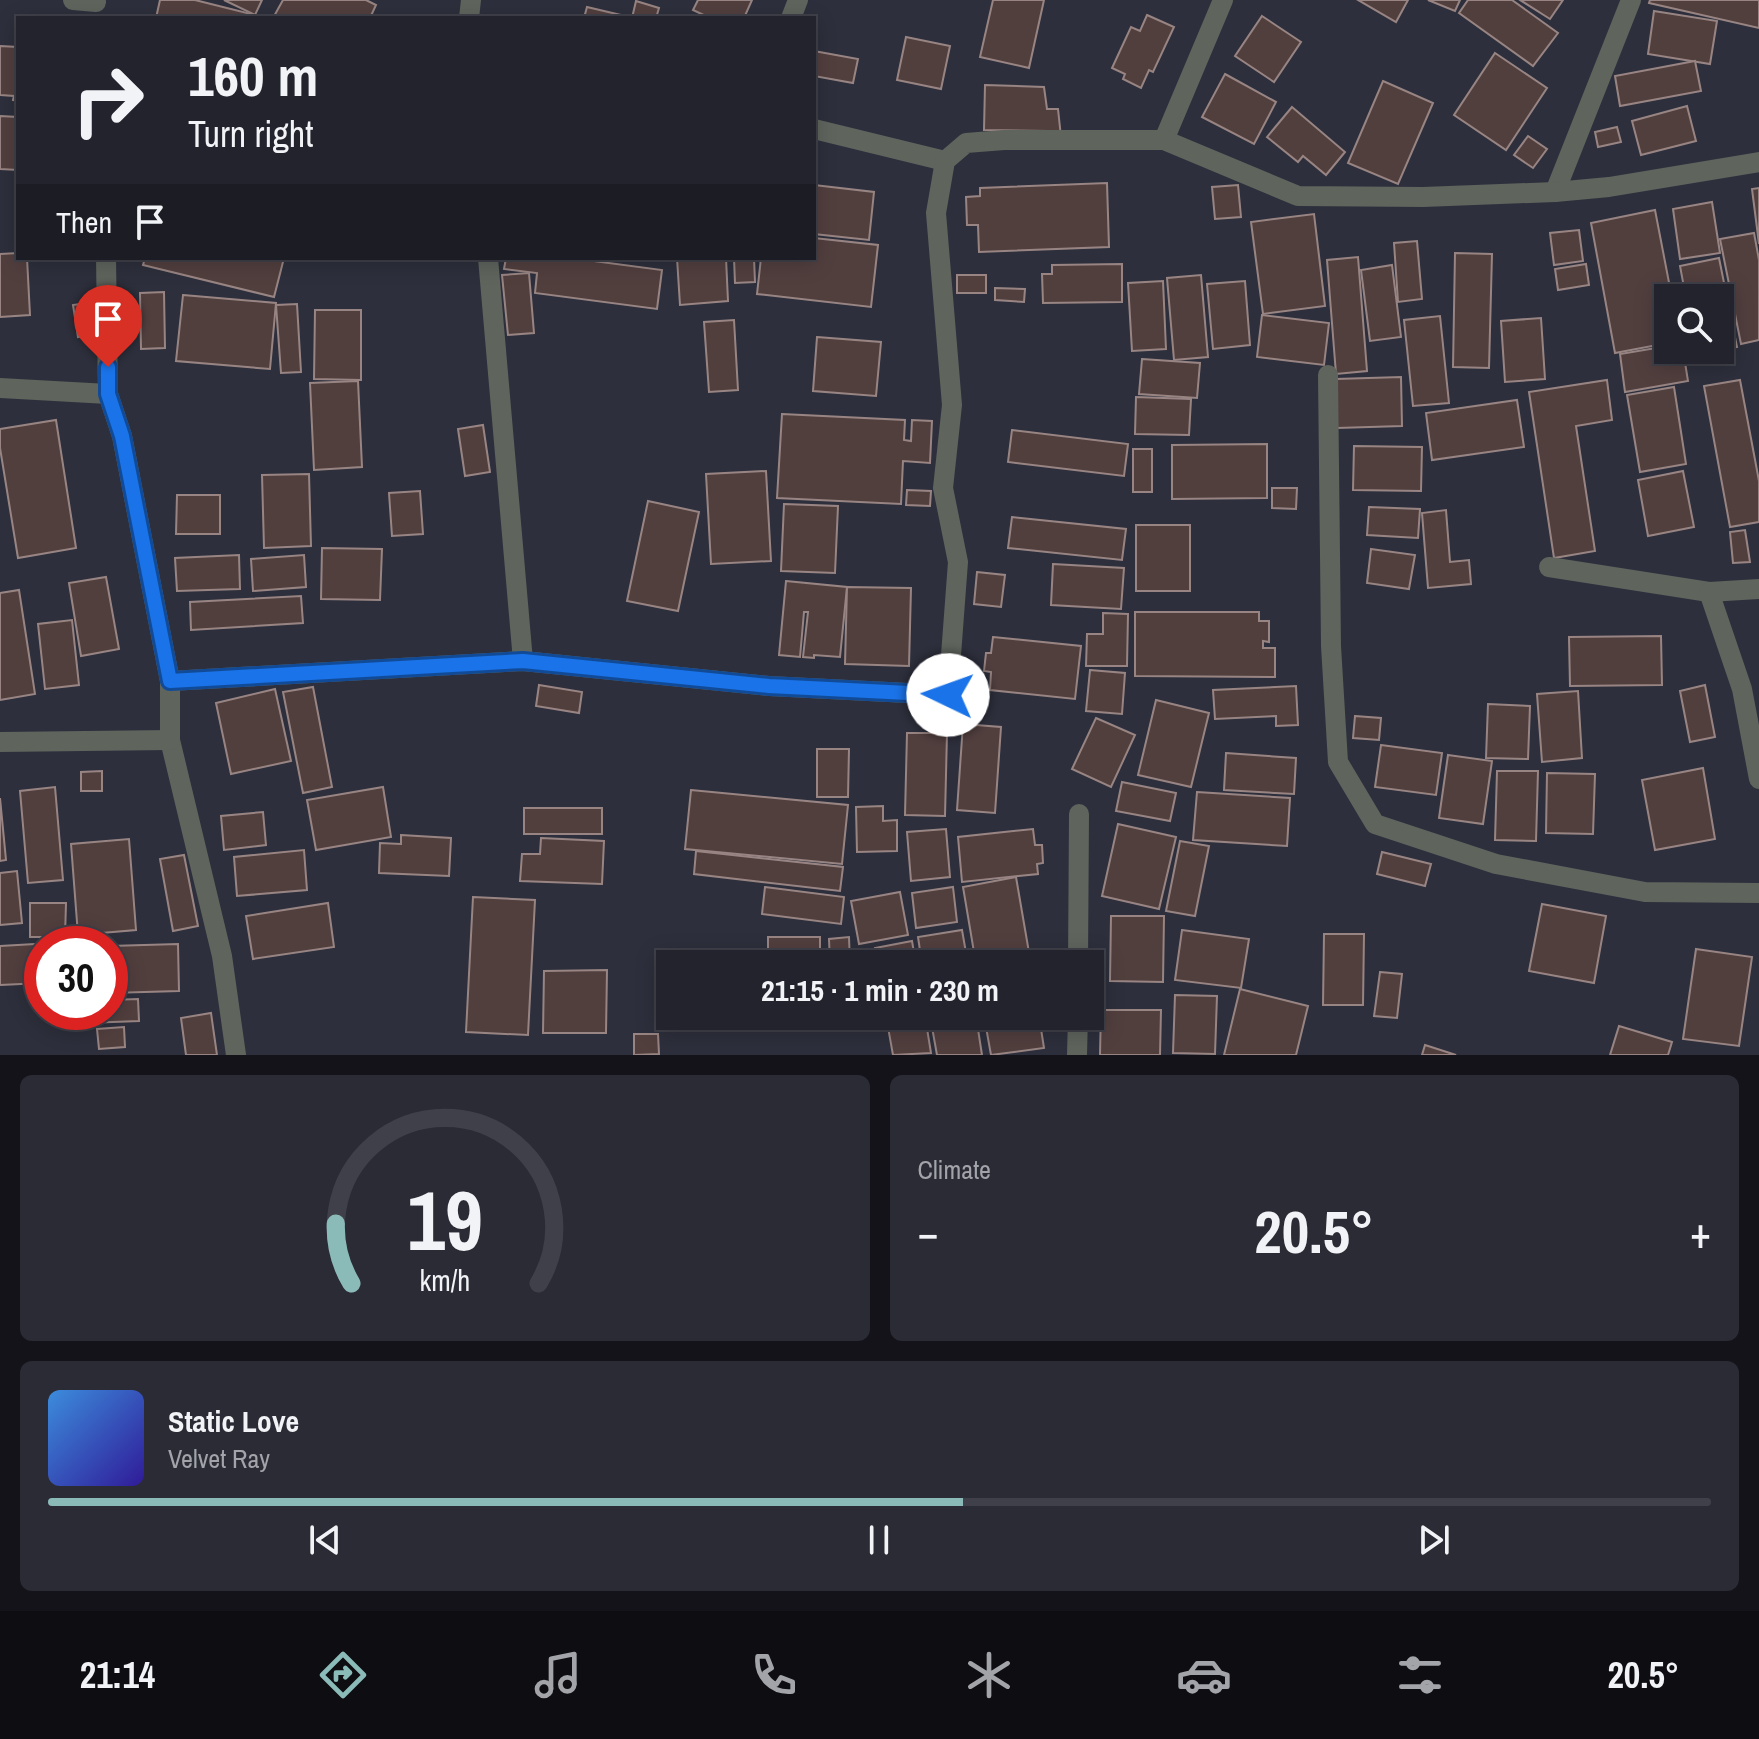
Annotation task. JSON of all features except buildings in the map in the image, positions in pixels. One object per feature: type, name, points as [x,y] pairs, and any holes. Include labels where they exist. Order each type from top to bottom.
[{"type":"street","points":[[73,0],[97,7]]},
{"type":"street","points":[[1164,140],[1223,0]]},
{"type":"street","points":[[1555,192],[1631,0]]},
{"type":"street","points":[[816,129],[945,161]]},
{"type":"street","points":[[170,681],[523,661],[769,686],[948,695],[958,562],[943,488],[952,405],[936,213],[945,161],[966,143],[1004,140],[1164,140],[1298,196],[1423,197],[1555,192],[1609,187],[1759,162]]},
{"type":"street","points":[[106,260],[108,394],[122,436],[170,681],[170,740],[222,956],[236,1055]]},
{"type":"street","points":[[488,260],[523,661]]},
{"type":"street","points":[[1328,375],[1331,646],[1338,762],[1375,824],[1496,864],[1645,892],[1759,893]]},
{"type":"street","points":[[0,388],[108,394]]},
{"type":"street","points":[[1549,567],[1709,592],[1759,589]]},
{"type":"street","points":[[1709,592],[1742,689],[1759,779]]},
{"type":"street","points":[[0,742],[170,740]]},
{"type":"street","points":[[1078,950],[1079,814]]},
{"type":"street","points":[[1077,1055],[1078,1030]]},
{"type":"route","points":[[108,367],[108,394],[122,436],[170,681],[523,661],[769,686],[948,695]]}]
